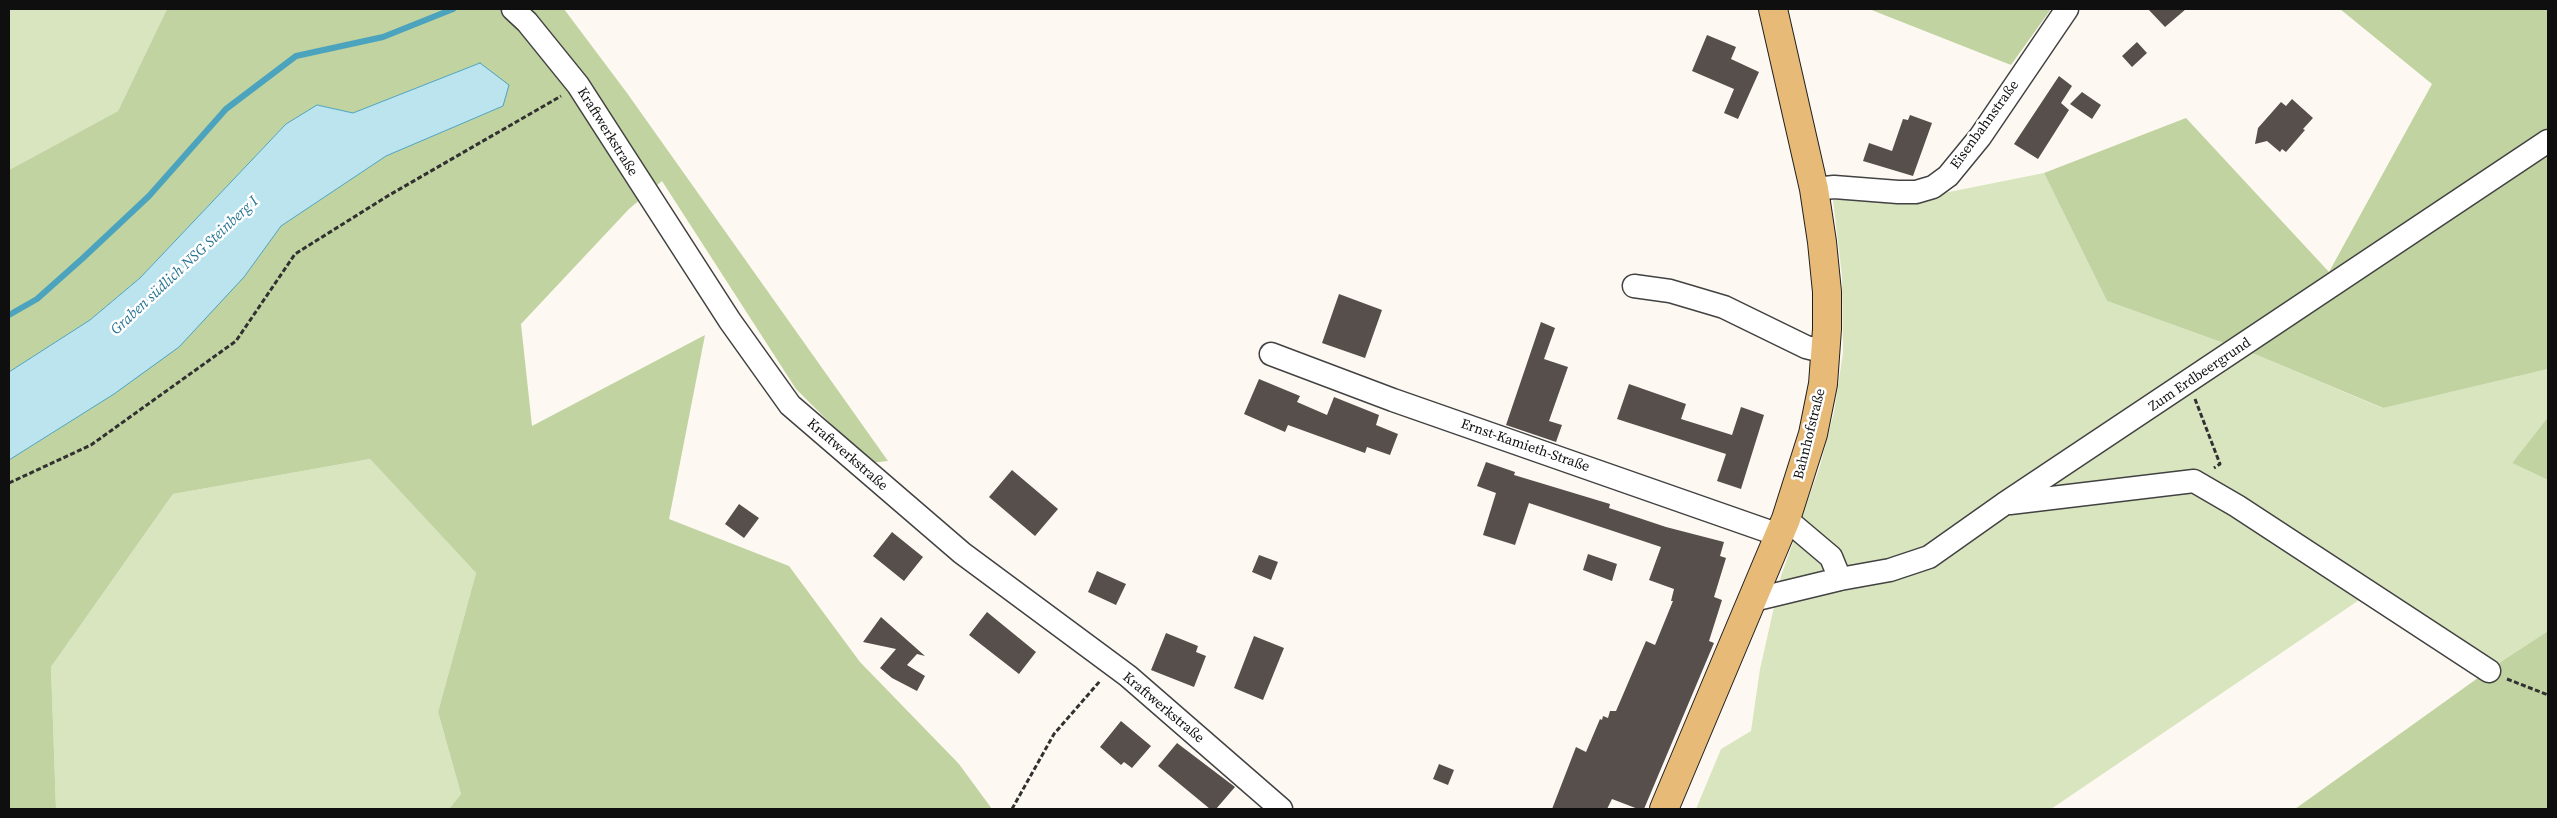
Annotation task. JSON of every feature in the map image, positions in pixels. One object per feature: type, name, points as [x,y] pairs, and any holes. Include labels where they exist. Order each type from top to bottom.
[{"type":"main road","name":"Bahnhofstraße","points":[[1664,809],[1782,527],[1813,434],[1819,407],[1826,352],[1825,267],[1814,189],[1773,9]]},
{"type":"street","name":"Kraftwerkstraße","points":[[513,9],[527,22],[578,85],[724,313],[790,405],[962,553],[1113,666],[1281,809]]},
{"type":"street","name":"Eisenbahnstraße","points":[[1814,189],[1834,187],[1916,192],[1933,187],[1948,176],[1980,136],[2067,9]]},
{"type":"street","name":"Zum Erdbeergrund","points":[[1753,600],[1840,579],[1890,570],[1929,557],[2004,504],[2548,141]]},
{"type":"street","points":[[1634,286],[1670,291],[1724,307],[1806,347],[1826,352]]},
{"type":"street","name":"Ernst-Kamieth-Straße","points":[[1271,354],[1393,400],[1782,527]]},
{"type":"street","points":[[2004,504],[2194,481],[2237,506],[2489,671]]},
{"type":"street","points":[[1782,527],[1831,557],[1840,579]]},
{"type":"path","points":[[9,483],[90,445],[236,340],[295,254],[386,197],[578,85]]},
{"type":"path","points":[[2189,382],[2220,464],[2194,481]]},
{"type":"path","points":[[1012,809],[1054,734],[1113,666]]},
{"type":"path","points":[[2489,671],[2548,695]]},
{"type":"green space","points":[[9,9],[167,9],[118,111],[9,170]]},
{"type":"green space","points":[[167,9],[564,9],[627,93],[888,461],[870,463],[796,389],[662,181],[629,209],[521,324],[532,426],[705,335],[669,519],[789,566],[860,662],[959,764],[992,809],[449,809],[461,794],[438,712],[476,573],[370,459],[173,494],[51,667],[56,809],[9,809],[9,460],[114,394],[244,277],[281,226],[386,156],[503,106],[480,63],[353,113],[317,105],[286,124],[140,278],[90,320],[9,372],[9,170],[118,111]]},
{"type":"green space","points":[[1869,9],[2051,9],[2011,65]]},
{"type":"green space","points":[[2340,9],[2548,9],[2548,369],[2383,408],[2257,355],[2107,301],[2044,173],[2186,118],[2329,272],[2432,84]]},
{"type":"green space","points":[[2044,173],[2107,301],[2257,355],[2382,408],[2548,369],[2548,417],[2512,463],[2548,480],[2548,631],[2496,665],[2374,590],[2051,809],[1696,809],[1721,749],[1751,731],[1760,669],[1781,576],[1820,466],[1834,412],[1843,353],[1842,276],[1833,200],[1934,195]]},
{"type":"green space","points":[[2548,417],[2548,480],[2512,463]]},
{"type":"green space","points":[[370,459],[476,573],[438,712],[461,794],[449,809],[56,809],[51,667],[173,494]]},
{"type":"green space","points":[[2548,631],[2548,809],[2295,809],[2496,665]]},
{"type":"water","name":"Graben südlich NSG Steinberg I","points":[[480,63],[509,85],[503,106],[386,156],[281,226],[244,277],[179,347],[114,394],[9,460],[9,372],[90,320],[140,278],[286,124],[317,105],[353,113]]},
{"type":"building","points":[[2148,9],[2186,9],[2165,27]]},
{"type":"building","points":[[1707,35],[1736,47],[1731,59],[1759,72],[1738,119],[1724,113],[1734,89],[1692,71]]},
{"type":"building","points":[[2137,42],[2147,53],[2132,67],[2122,56]]},
{"type":"building","points":[[2059,76],[2072,86],[2061,103],[2069,110],[2038,159],[2014,144]]},
{"type":"building","points":[[2082,92],[2101,105],[2092,119],[2070,104]]},
{"type":"building","points":[[2292,99],[2313,118],[2303,129],[2305,130],[2286,152],[2282,149],[2280,152],[2267,141],[2255,144],[2258,128],[2281,102],[2286,106]]},
{"type":"building","points":[[1910,115],[1932,123],[1913,176],[1863,161],[1869,143],[1892,151],[1903,119],[1908,120]]},
{"type":"building","points":[[1339,294],[1382,310],[1365,358],[1322,343]]},
{"type":"building","points":[[1541,322],[1555,328],[1544,359],[1568,367],[1549,421],[1562,425],[1556,442],[1506,425]]},
{"type":"building","points":[[1259,379],[1300,396],[1297,402],[1327,415],[1334,397],[1379,415],[1376,425],[1398,434],[1390,455],[1367,447],[1365,453],[1288,425],[1285,432],[1244,414]]},
{"type":"building","points":[[1629,384],[1686,404],[1681,419],[1732,435],[1741,407],[1764,415],[1741,489],[1717,481],[1726,454],[1617,419]]},
{"type":"building","points":[[1486,462],[1515,472],[1514,475],[1610,504],[1609,508],[1666,527],[1724,542],[1720,556],[1726,558],[1714,597],[1722,600],[1709,641],[1714,643],[1644,809],[1638,809],[1612,799],[1607,809],[1552,809],[1576,747],[1586,752],[1600,719],[1602,720],[1603,716],[1608,718],[1610,711],[1616,711],[1646,641],[1655,645],[1673,601],[1671,601],[1674,589],[1649,580],[1661,547],[1529,503],[1515,545],[1483,535],[1496,493],[1477,486]]},
{"type":"building","points":[[1012,470],[1058,509],[1035,536],[989,497]]},
{"type":"building","points":[[739,504],[759,518],[744,538],[725,524]]},
{"type":"building","points":[[892,532],[923,557],[904,581],[873,556]]},
{"type":"building","points":[[1588,554],[1617,564],[1612,581],[1583,570]]},
{"type":"building","points":[[1259,555],[1278,562],[1271,580],[1252,572]]},
{"type":"building","points":[[1097,571],[1126,584],[1116,605],[1088,592]]},
{"type":"building","points":[[987,612],[1036,652],[1019,674],[969,635]]},
{"type":"building","points":[[881,617],[925,656],[917,654],[907,665],[925,676],[917,691],[892,678],[880,668],[896,649],[863,642]]},
{"type":"building","points":[[1166,633],[1198,646],[1196,652],[1206,656],[1194,687],[1151,670]]},
{"type":"building","points":[[1254,636],[1284,648],[1263,700],[1234,688]]},
{"type":"building","points":[[1121,721],[1151,746],[1132,768],[1124,762],[1121,765],[1100,747]]},
{"type":"building","points":[[1177,743],[1235,787],[1216,809],[1210,809],[1158,766]]},
{"type":"building","points":[[1439,764],[1454,770],[1448,785],[1433,779]]},
{"type":"waterway","points":[[9,315],[37,299],[149,196],[226,109],[296,56],[383,37],[453,9]]}]
